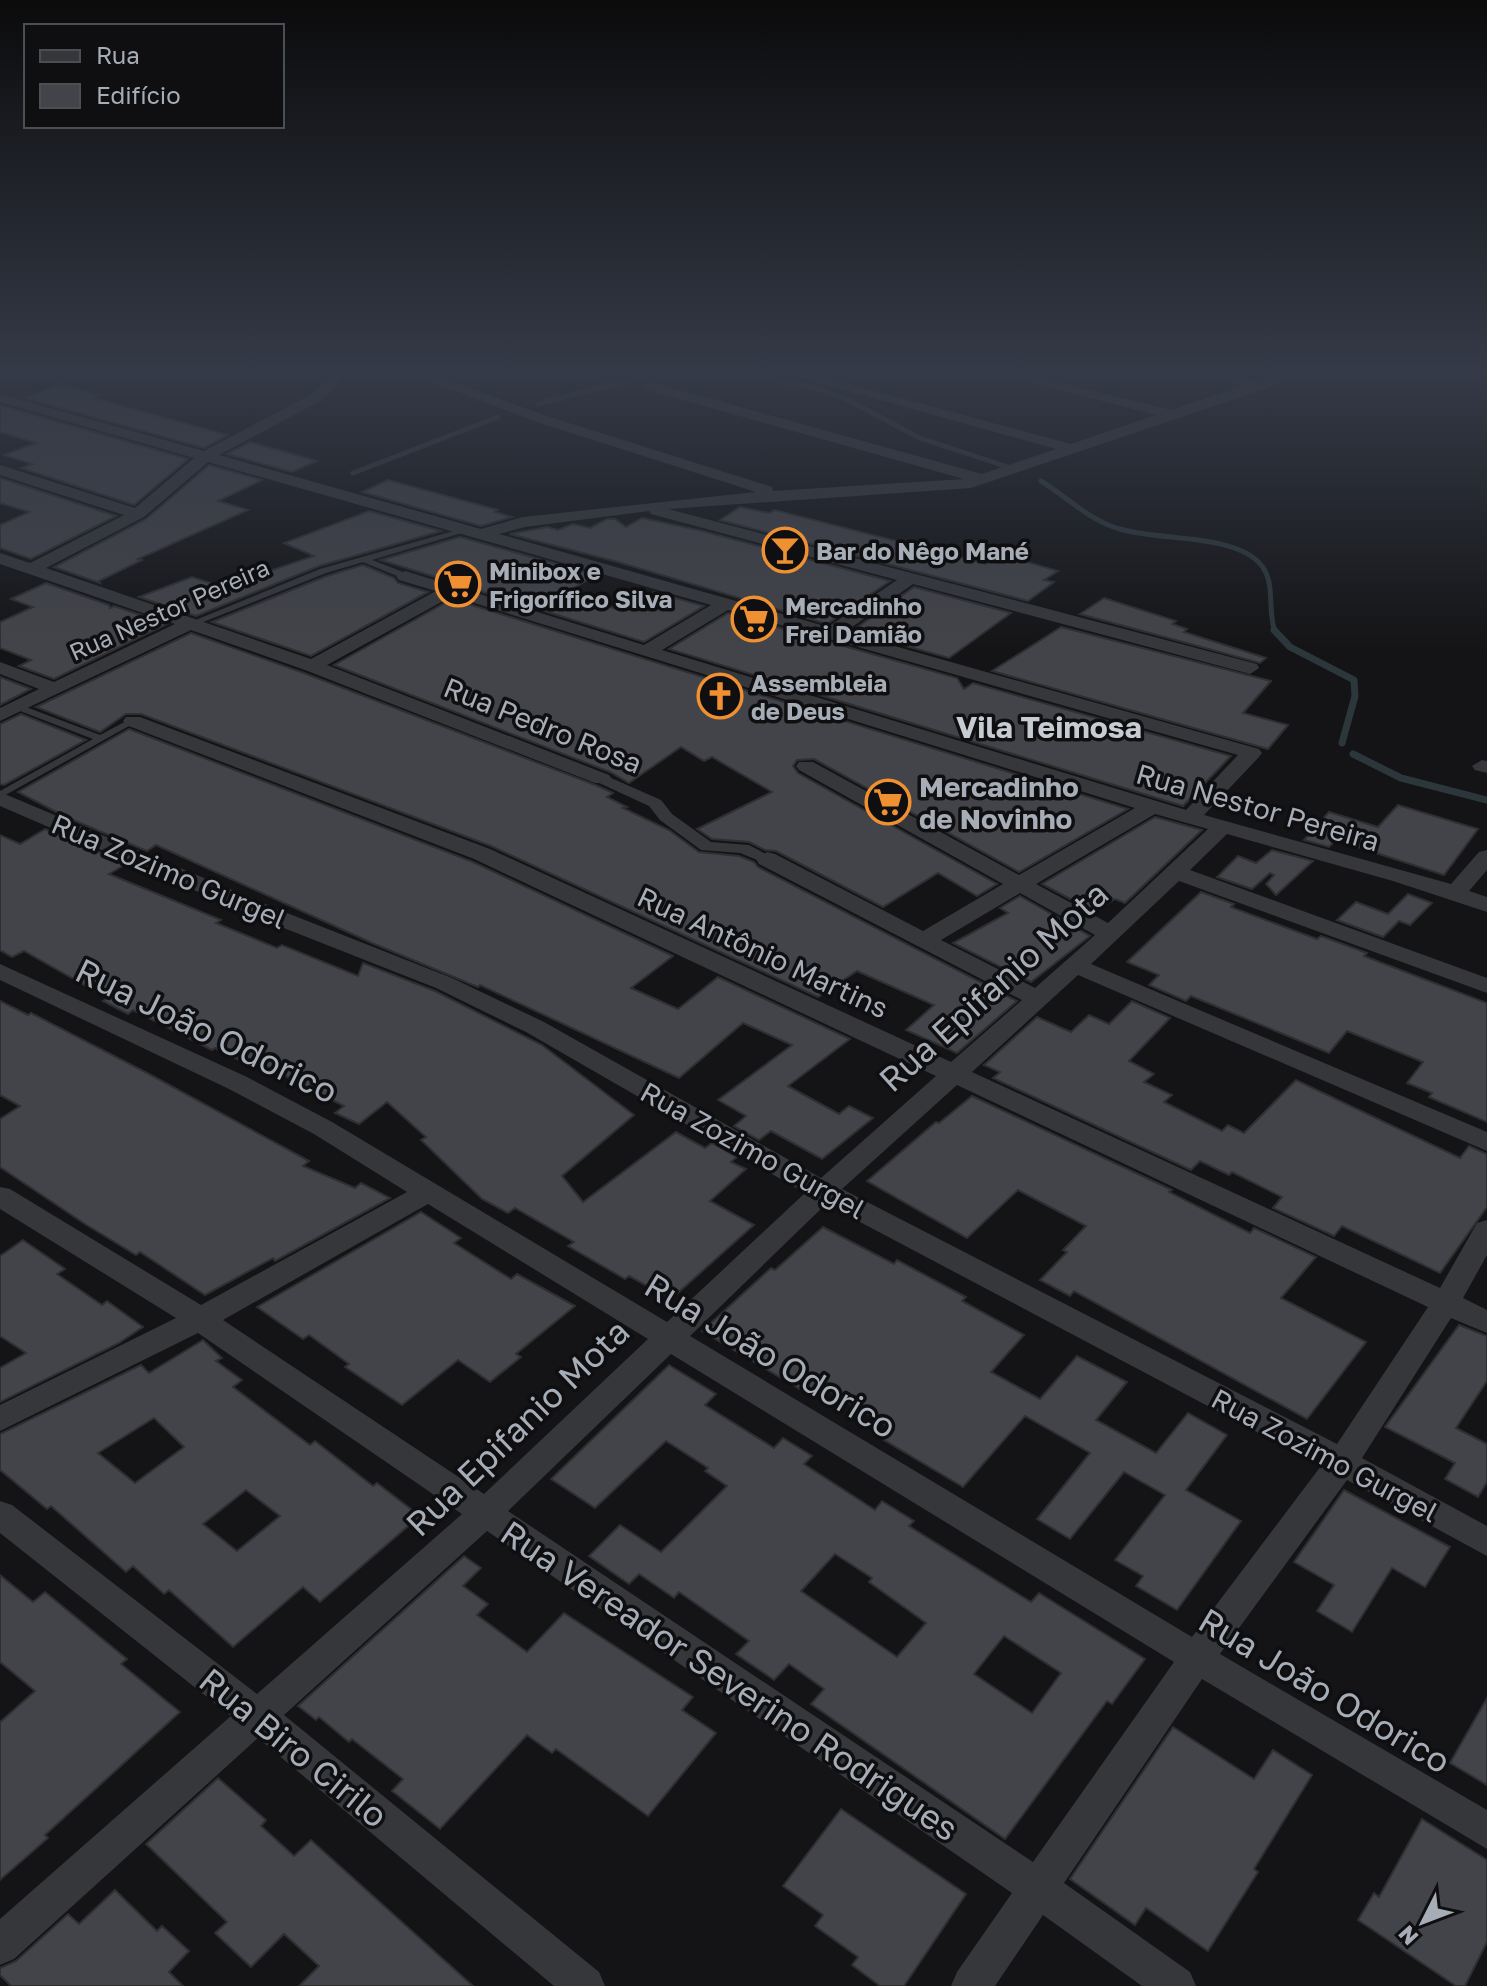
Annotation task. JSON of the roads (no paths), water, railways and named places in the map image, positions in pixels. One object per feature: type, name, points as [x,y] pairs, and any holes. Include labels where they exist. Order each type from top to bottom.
[{"type":"street","points":[[31,569],[138,514],[194,466]]},
{"type":"street","points":[[231,466],[1252,753],[1190,818]]},
{"type":"street","points":[[690,466],[779,494]]},
{"type":"street","points":[[937,466],[985,479]]},
{"type":"street","points":[[472,533],[523,522],[642,507],[779,494],[956,485],[1024,466]]},
{"type":"street","points":[[0,470],[138,514]]},
{"type":"street","points":[[642,507],[1250,668]]},
{"type":"street","name":"Rua Pedro Rosa","points":[[0,558],[312,666],[602,779],[655,803],[666,817],[707,847],[743,848],[767,859],[1036,998]]},
{"type":"street","name":"Rua Nestor Pereira","points":[[405,576],[1152,807],[1455,893],[1487,905]]},
{"type":"street","points":[[831,633],[912,577]]},
{"type":"street","points":[[312,666],[451,590]]},
{"type":"street","points":[[645,652],[727,603]]},
{"type":"street","name":"Rua Nestor Pereira","points":[[9,711],[190,624]]},
{"type":"street","points":[[0,668],[54,688]]},
{"type":"street","name":"Rua Antônio Martins","points":[[133,721],[482,854],[1487,1322]]},
{"type":"street","points":[[806,766],[1110,934]]},
{"type":"street","name":"Rua Zozimo Gurgel","points":[[0,796],[274,916],[444,983],[535,1027],[823,1191],[1342,1462],[1487,1542]]},
{"type":"street","points":[[925,939],[1152,807]]},
{"type":"street","name":"Rua Epifanio Mota","points":[[0,1945],[484,1514],[823,1191],[1110,934],[1222,827]]},
{"type":"street","points":[[1455,893],[1487,857]]},
{"type":"street","points":[[1176,872],[1487,986]]},
{"type":"street","points":[[1074,965],[1487,1142]]},
{"type":"street","name":"Rua João Odorico","points":[[0,971],[238,1083],[430,1191],[1487,1831]]},
{"type":"street","points":[[0,1419],[200,1319],[430,1191]]},
{"type":"street","name":"Rua Vereador Severino Rodrigues","points":[[0,1196],[200,1319],[1038,1888],[1176,1986]]},
{"type":"street","points":[[971,1986],[1197,1658],[1342,1462],[1445,1304],[1487,1230]]},
{"type":"street","name":"Rua Biro Cirilo","points":[[0,1514],[259,1717],[585,1986]]},
{"type":"lane","name":"Rua Nestor Pereira","points":[[190,624],[323,571],[472,533]]},
{"type":"lane","name":"Rua Nestor Pereira","points":[[363,559],[405,576]]},
{"type":"lane","points":[[9,711],[101,739]]},
{"type":"lane","points":[[0,796],[133,721]]},
{"type":"waterway","points":[[353,473],[372,466]]},
{"type":"waterway","points":[[1004,466],[1008,467]]},
{"type":"waterway","points":[[1041,481],[1089,515],[1120,529],[1216,543],[1250,555],[1262,566],[1269,581],[1275,631]]},
{"type":"waterway","points":[[1275,631],[1290,647],[1354,680],[1355,696],[1342,743]]},
{"type":"waterway","points":[[1353,754],[1401,778],[1487,800]]},
{"type":"place","name":"Bar do Nêgo Mané","points":[[785,550]]},
{"type":"place","name":"Minibox e Frigorífico Silva","points":[[458,584]]},
{"type":"place","name":"Mercadinho Frei Damião","points":[[754,619]]},
{"type":"place","name":"Assembleia de Deus","points":[[720,696]]},
{"type":"place","name":"Mercadinho de Novinho","points":[[888,802]]},
{"type":"district","name":"Vila Teimosa","points":[[1049,727]]}]
